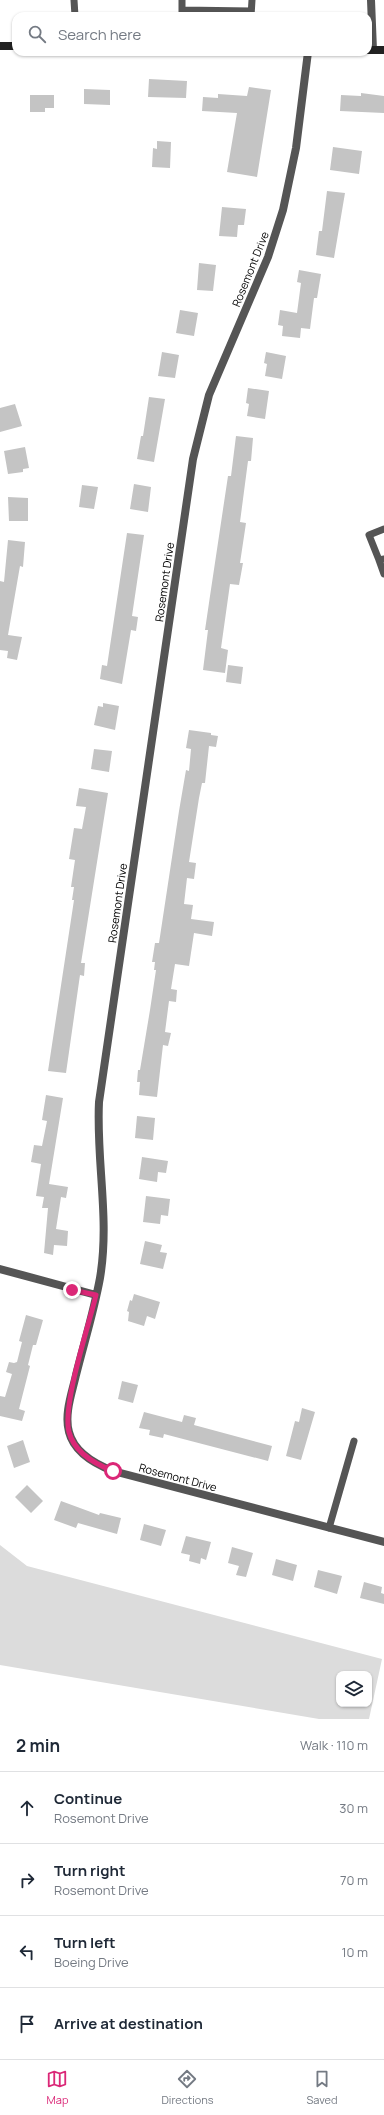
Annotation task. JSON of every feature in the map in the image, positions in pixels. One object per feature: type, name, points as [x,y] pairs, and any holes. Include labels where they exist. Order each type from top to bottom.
[{"type":"street","points":[[371,0],[371,12]]},
{"type":"street","points":[[0,46],[12,46]]},
{"type":"street","points":[[372,50],[384,50]]},
{"type":"street","name":"Rosemont Drive","points":[[308,56],[296,148],[281,216],[268,257],[209,395],[193,460],[99,1102],[98,1134],[104,1244],[96,1295],[69,1409],[69,1433],[80,1451],[100,1466],[127,1476],[384,1542]]},
{"type":"street","points":[[0,1269],[96,1295]]},
{"type":"lane","points":[[74,0],[74,12]]},
{"type":"lane","points":[[182,0],[182,12]]},
{"type":"lane","points":[[251,12],[252,0]]},
{"type":"lane","points":[[384,529],[369,535],[382,559],[384,574]]},
{"type":"lane","points":[[329,1528],[354,1440]]},
{"type":"shaded area","points":[[0,1545],[27,1566],[382,1659],[372,1705],[372,1671],[336,1671],[336,1707],[372,1707],[369,1719],[319,1719],[0,1665]]},
{"type":"building","points":[[149,79],[187,81],[186,98],[148,97]]},
{"type":"building","points":[[249,87],[271,90],[257,177],[227,172],[237,113],[202,111],[203,97],[218,98],[218,94],[247,96]]},
{"type":"building","points":[[84,89],[110,90],[110,105],[84,104]]},
{"type":"building","points":[[361,93],[384,96],[384,113],[340,111],[341,95],[361,96]]},
{"type":"building","points":[[30,95],[54,95],[54,108],[45,108],[45,112],[30,112]]},
{"type":"building","points":[[157,141],[171,142],[170,168],[152,167],[153,148],[157,149]]},
{"type":"building","points":[[333,147],[362,151],[359,174],[330,170]]},
{"type":"building","points":[[327,191],[345,193],[334,258],[316,255],[319,231],[322,231]]},
{"type":"building","points":[[222,207],[246,209],[244,225],[238,225],[237,237],[219,236]]},
{"type":"building","points":[[199,263],[216,265],[213,291],[197,290]]},
{"type":"building","points":[[299,270],[321,274],[317,298],[314,298],[310,329],[301,328],[300,338],[282,336],[283,326],[278,325],[280,310],[297,313],[301,283],[297,282]]},
{"type":"building","points":[[180,310],[198,313],[194,336],[176,333]]},
{"type":"building","points":[[162,352],[179,355],[175,378],[158,376]]},
{"type":"building","points":[[266,352],[286,356],[282,379],[265,376],[267,364],[264,363]]},
{"type":"building","points":[[248,388],[269,391],[265,419],[247,416],[249,404],[246,403]]},
{"type":"building","points":[[149,397],[165,399],[154,462],[137,459],[141,436],[143,436]]},
{"type":"building","points":[[15,404],[22,426],[0,432],[0,408]]},
{"type":"building","points":[[236,436],[253,438],[251,461],[248,461],[240,522],[246,523],[240,563],[243,563],[239,585],[230,584],[221,648],[228,650],[225,673],[203,670],[208,630],[205,630],[228,476],[231,476]]},
{"type":"building","points":[[25,447],[29,468],[23,469],[23,472],[8,474],[4,451]]},
{"type":"building","points":[[134,484],[151,487],[148,512],[130,509]]},
{"type":"building","points":[[82,485],[98,487],[94,509],[79,507]]},
{"type":"building","points":[[8,497],[28,498],[28,521],[9,521]]},
{"type":"building","points":[[127,533],[144,535],[132,616],[138,617],[136,631],[131,630],[122,684],[100,679],[102,665],[107,666]]},
{"type":"building","points":[[8,540],[25,542],[23,567],[20,566],[8,635],[22,637],[17,660],[7,658],[8,651],[0,650],[0,581],[4,582]]},
{"type":"building","points":[[228,665],[243,667],[241,684],[226,682]]},
{"type":"building","points":[[103,703],[119,706],[115,730],[94,725],[98,706],[103,707]]},
{"type":"building","points":[[189,730],[211,733],[211,735],[218,736],[216,747],[209,746],[205,783],[202,783],[189,862],[196,863],[194,879],[187,878],[184,904],[193,905],[191,919],[214,922],[212,936],[194,933],[189,966],[175,964],[171,989],[177,990],[176,1002],[169,1001],[165,1032],[171,1033],[168,1046],[163,1045],[157,1097],[139,1095],[140,1082],[137,1082],[138,1070],[140,1070],[156,970],[154,970],[155,962],[152,962],[155,943],[159,943],[186,770],[189,771],[191,749],[186,748]]},
{"type":"building","points":[[94,749],[112,751],[109,772],[91,769]]},
{"type":"building","points":[[79,788],[108,793],[81,963],[85,963],[84,976],[80,975],[66,1073],[48,1071],[74,900],[72,900],[74,887],[71,887],[75,860],[69,859],[74,828],[82,829],[86,807],[76,806]]},
{"type":"building","points":[[46,1095],[63,1098],[49,1184],[68,1187],[66,1198],[61,1197],[56,1229],[68,1231],[67,1246],[54,1245],[53,1255],[44,1253],[48,1208],[42,1208],[44,1197],[36,1196],[41,1164],[31,1162],[34,1145],[42,1146],[47,1121],[42,1120]]},
{"type":"building","points":[[137,1116],[155,1118],[153,1140],[135,1138]]},
{"type":"building","points":[[142,1157],[168,1161],[166,1173],[158,1172],[157,1182],[139,1179]]},
{"type":"building","points":[[146,1196],[170,1199],[168,1216],[161,1215],[160,1224],[143,1222]]},
{"type":"building","points":[[145,1241],[162,1245],[160,1252],[167,1253],[163,1269],[140,1264]]},
{"type":"building","points":[[134,1294],[160,1302],[155,1319],[147,1316],[144,1326],[128,1321],[129,1312],[127,1311],[130,1300],[132,1301]]},
{"type":"building","points":[[26,1315],[43,1320],[36,1345],[33,1345],[28,1365],[30,1366],[19,1409],[25,1411],[22,1421],[0,1416],[0,1396],[5,1397],[12,1374],[6,1372],[9,1362],[17,1362],[22,1342],[19,1341]]},
{"type":"building","points":[[122,1381],[138,1385],[133,1403],[118,1399]]},
{"type":"building","points":[[302,1408],[315,1412],[301,1460],[286,1456],[295,1421],[299,1422]]},
{"type":"building","points":[[144,1412],[182,1422],[184,1415],[196,1418],[194,1425],[272,1446],[268,1461],[164,1434],[163,1438],[149,1435],[150,1430],[139,1428]]},
{"type":"building","points":[[23,1440],[30,1462],[14,1468],[7,1446]]},
{"type":"building","points":[[27,1485],[43,1501],[31,1513],[15,1497]]},
{"type":"building","points":[[61,1501],[99,1515],[100,1513],[121,1518],[117,1534],[78,1523],[76,1528],[54,1520]]},
{"type":"building","points":[[144,1524],[166,1530],[161,1546],[140,1540]]},
{"type":"building","points":[[186,1536],[211,1542],[206,1560],[201,1558],[200,1564],[189,1561],[190,1555],[181,1553]]},
{"type":"building","points":[[232,1547],[253,1553],[246,1577],[236,1575],[239,1566],[228,1563]]},
{"type":"building","points":[[276,1559],[297,1565],[293,1581],[272,1575]]},
{"type":"building","points":[[318,1570],[342,1576],[337,1594],[314,1587]]},
{"type":"building","points":[[364,1582],[382,1587],[381,1593],[384,1594],[384,1604],[360,1598]]},
{"type":"route","points":[[72,1290],[96,1295],[71,1395],[68,1422],[69,1433],[80,1451],[88,1458],[100,1466],[113,1471]]}]
